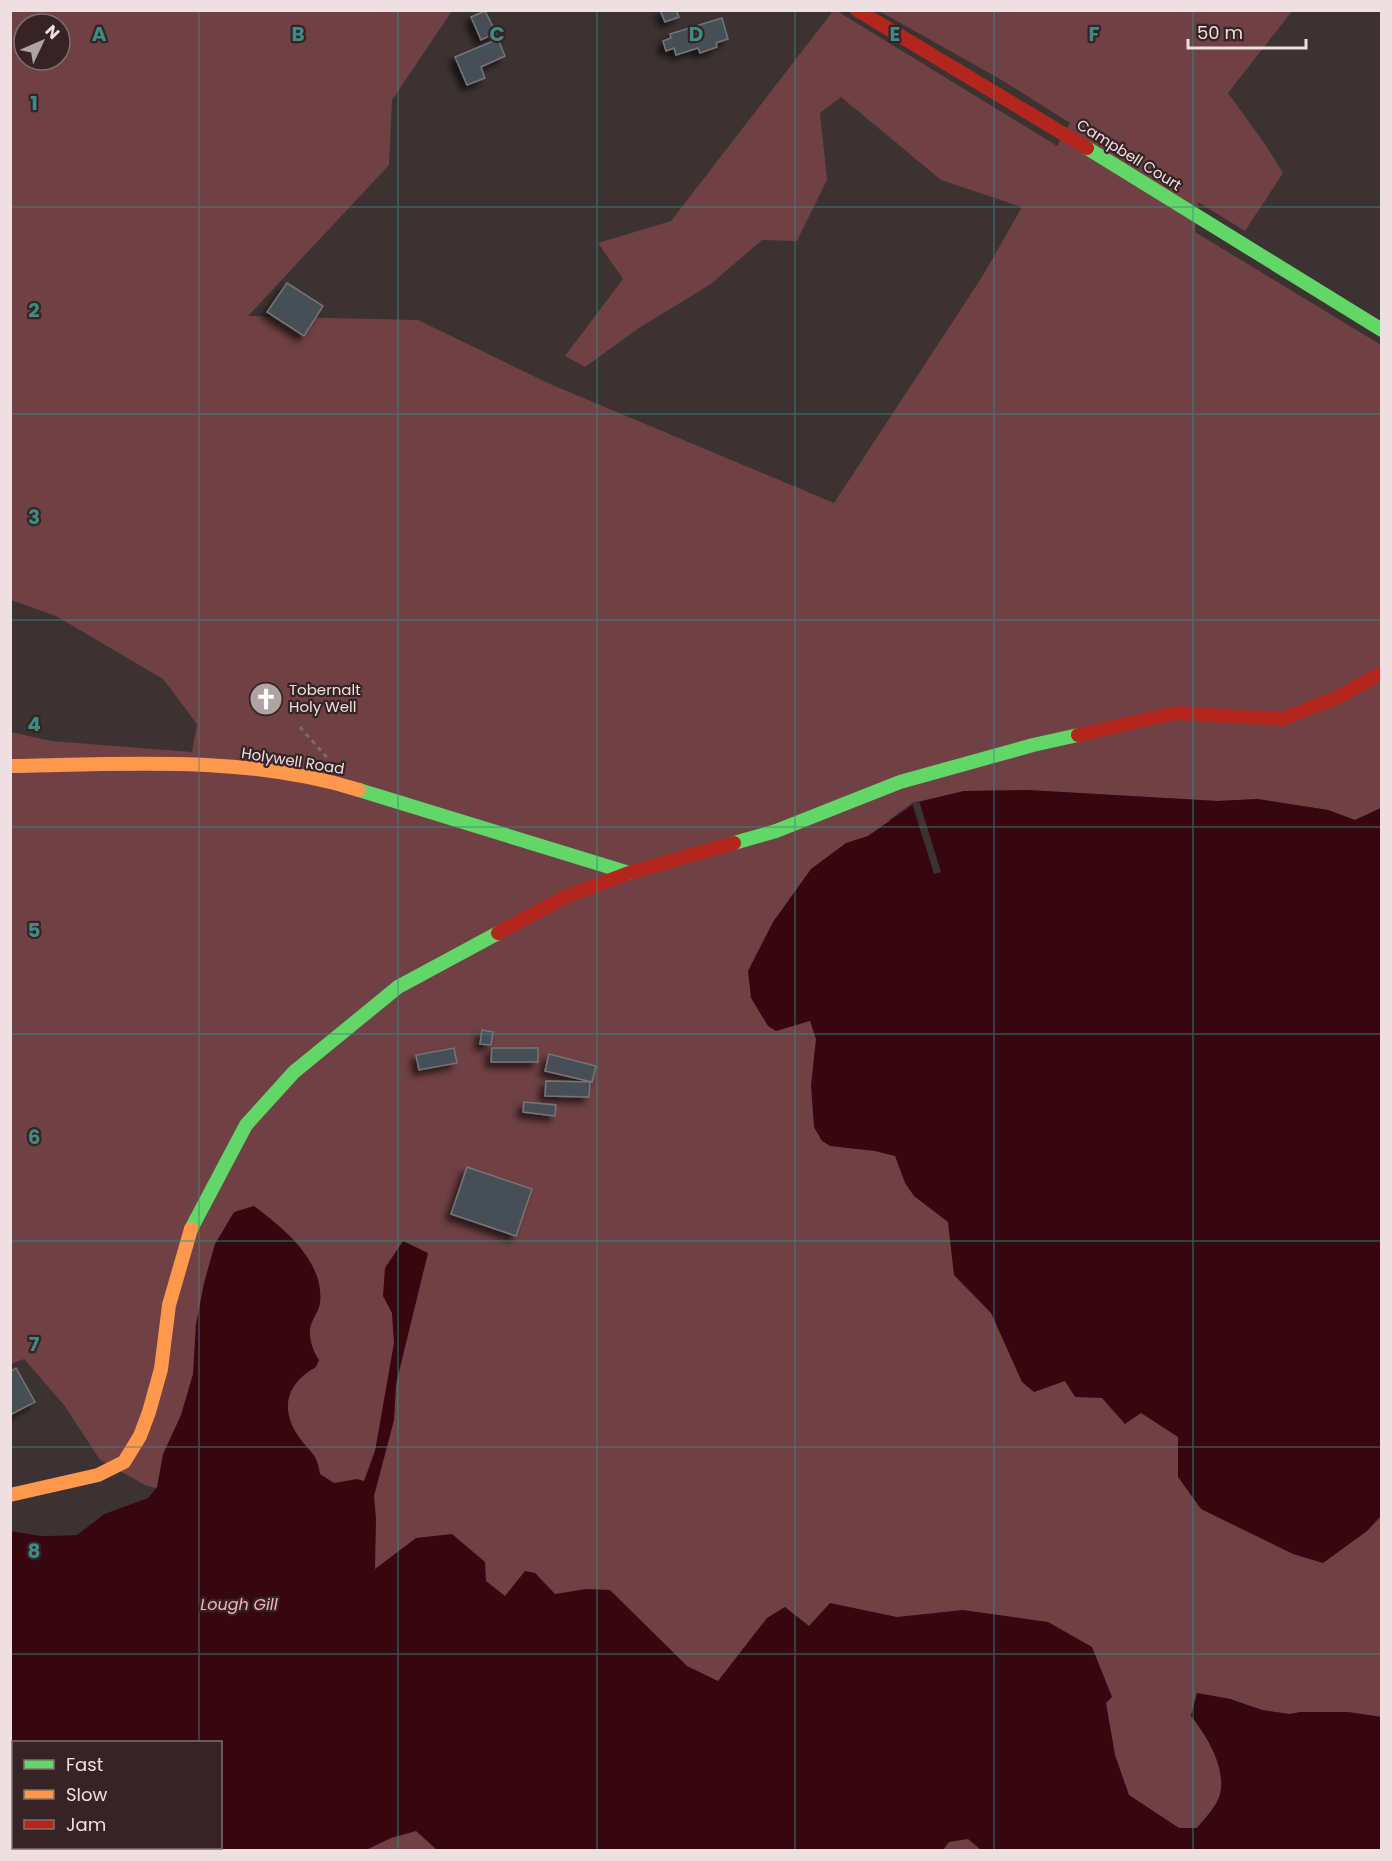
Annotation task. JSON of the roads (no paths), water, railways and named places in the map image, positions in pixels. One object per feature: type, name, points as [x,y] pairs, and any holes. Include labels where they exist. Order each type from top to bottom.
[{"type":"street","name":"Campbell Court","points":[[857,10],[1011,101],[1382,330]]},
{"type":"street","points":[[10,1495],[98,1475],[124,1462],[140,1436],[149,1412],[161,1369],[169,1305],[190,1231],[246,1125],[294,1072],[398,987],[565,897],[629,873],[776,831],[900,782],[1033,745],[1176,713],[1282,719],[1336,698],[1382,673]]},
{"type":"street","name":"Holywell Road","points":[[10,766],[139,764],[249,768],[328,780],[629,873]]},
{"type":"water","points":[[1027,790],[1217,801],[1258,799],[1328,810],[1355,820],[1381,808],[1381,1516],[1367,1531],[1323,1563],[1293,1554],[1201,1509],[1178,1477],[1178,1437],[1141,1413],[1125,1424],[1102,1398],[1075,1397],[1065,1381],[1034,1392],[1022,1382],[991,1313],[954,1275],[948,1222],[914,1196],[905,1183],[895,1156],[875,1151],[830,1146],[822,1141],[814,1127],[811,1085],[816,1039],[810,1021],[776,1031],[768,1026],[751,998],[748,971],[773,922],[811,869],[846,843],[868,836],[915,803],[964,791]]},
{"type":"water","name":"Lough Gill","points":[[254,1206],[289,1235],[300,1247],[316,1273],[320,1288],[320,1303],[310,1333],[312,1345],[319,1360],[316,1367],[293,1387],[288,1404],[292,1424],[317,1461],[320,1474],[334,1483],[357,1479],[364,1481],[375,1451],[394,1343],[392,1313],[383,1296],[385,1268],[403,1241],[428,1253],[396,1384],[394,1420],[374,1496],[375,1569],[416,1538],[452,1534],[485,1562],[486,1581],[505,1596],[525,1571],[535,1573],[555,1594],[586,1589],[610,1590],[687,1666],[718,1681],[767,1618],[785,1607],[809,1626],[830,1603],[897,1617],[963,1610],[1048,1622],[1092,1647],[1112,1697],[1106,1703],[1115,1755],[1129,1795],[1179,1828],[1197,1828],[1217,1802],[1221,1791],[1216,1757],[1191,1716],[1197,1693],[1230,1699],[1262,1710],[1289,1714],[1348,1712],[1381,1717],[1381,1850],[981,1850],[968,1839],[949,1842],[943,1850],[437,1850],[416,1831],[391,1838],[366,1850],[11,1850],[11,1531],[42,1536],[77,1535],[104,1514],[148,1498],[157,1487],[163,1454],[181,1415],[193,1374],[196,1324],[215,1244],[234,1212]]},
{"type":"place","name":"Tobernalt Holy Well","points":[[266,699]]}]
